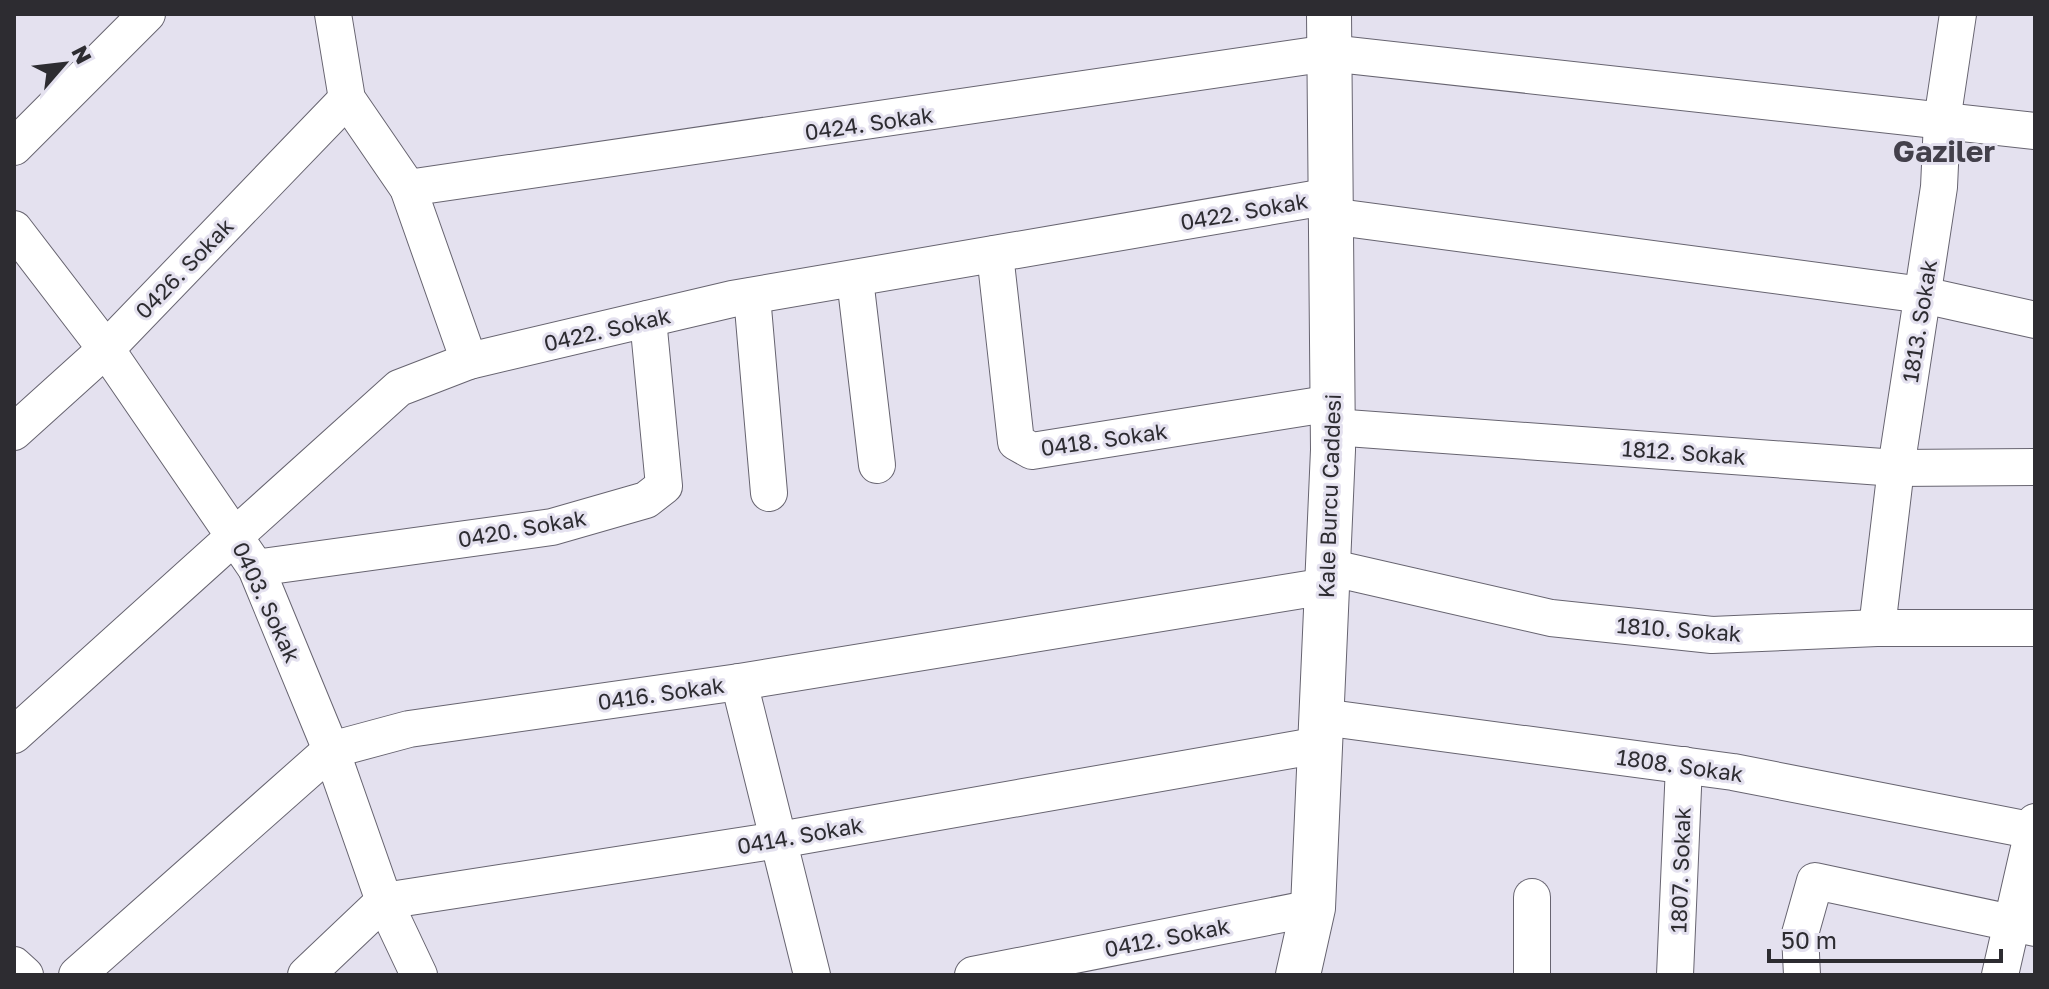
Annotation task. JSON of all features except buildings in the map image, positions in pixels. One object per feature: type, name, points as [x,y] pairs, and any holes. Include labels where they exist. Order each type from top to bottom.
[{"type":"street","points":[[14,147],[147,14]]},
{"type":"street","points":[[333,14],[347,99],[408,188],[469,361]]},
{"type":"street","name":"1813. Sokak","points":[[1877,628],[1896,468],[1939,187],[1942,121],[1958,14]]},
{"type":"street","name":"0424. Sokak","points":[[408,188],[1329,34],[1942,121],[2035,131]]},
{"type":"street","name":"Kale Burcu Caddesi","points":[[1298,975],[1313,908],[1328,577],[1333,415],[1329,34]]},
{"type":"street","name":"0426. Sokak","points":[[14,432],[106,349],[347,99]]},
{"type":"street","name":"0422. Sokak","points":[[14,735],[399,388],[469,361],[752,296],[995,254],[1331,206],[1923,295],[2035,320]]},
{"type":"street","name":"0403. Sokak","points":[[14,229],[106,349],[256,568],[331,750],[384,901],[419,975]]},
{"type":"street","name":"0418. Sokak","points":[[995,254],[1016,442],[1032,451],[1333,415]]},
{"type":"street","points":[[855,279],[877,465]]},
{"type":"street","points":[[752,296],[769,493]]},
{"type":"street","name":"0420. Sokak","points":[[256,568],[552,527],[646,500],[664,486],[648,319]]},
{"type":"street","name":"1812. Sokak","points":[[1333,415],[1896,468],[2035,467]]},
{"type":"street","name":"1810. Sokak","points":[[1328,577],[1551,618],[1712,635],[1877,628],[2035,628]]},
{"type":"street","name":"0416. Sokak","points":[[77,975],[331,750],[409,729],[739,682],[1328,577]]},
{"type":"street","points":[[739,682],[812,975]]},
{"type":"street","name":"1808. Sokak","points":[[1321,731],[1684,765],[2034,828]]},
{"type":"street","name":"0414. Sokak","points":[[384,901],[779,840],[1321,731]]},
{"type":"street","name":"1807. Sokak","points":[[1675,975],[1684,765]]},
{"type":"street","points":[[2000,975],[2024,924],[2034,828]]},
{"type":"street","points":[[1802,975],[1800,934],[1815,881],[2024,924]]},
{"type":"street","points":[[1532,897],[1532,975]]},
{"type":"street","points":[[306,975],[384,901]]},
{"type":"street","name":"0412. Sokak","points":[[973,975],[1313,908]]},
{"type":"street","points":[[14,965],[25,975]]},
{"type":"district","name":"Gaziler","points":[[1944,151]]}]
